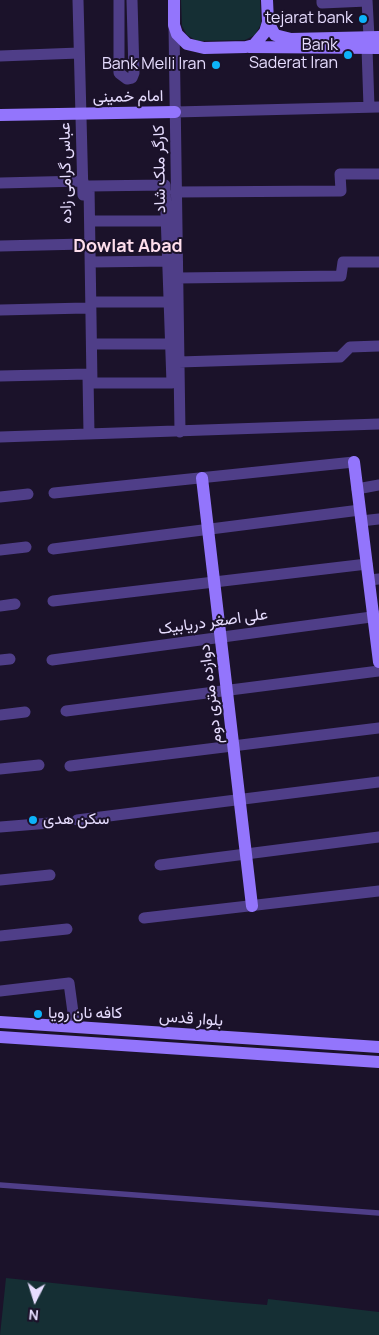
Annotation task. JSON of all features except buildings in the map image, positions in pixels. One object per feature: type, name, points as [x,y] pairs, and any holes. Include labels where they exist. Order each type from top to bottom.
[{"type":"main road","points":[[174,0],[174,25],[181,40],[195,47],[282,48],[373,43]]},
{"type":"main road","points":[[246,47],[254,45],[261,39],[268,22],[267,0]]},
{"type":"main road","points":[[268,22],[275,35],[281,38],[373,43]]},
{"type":"main road","name":"امام خمینی","points":[[0,115],[175,112]]},
{"type":"main road","points":[[354,462],[367,564],[374,579],[379,662]]},
{"type":"main road","name":"دوازده متری دوم","points":[[202,478],[252,906]]},
{"type":"main road","name":"بلوار قدس","points":[[0,1022],[379,1047]]},
{"type":"main road","name":"بلوار قدس","points":[[0,1037],[379,1062]]},
{"type":"street","name":"عباس گرامی زاده","points":[[78,0],[84,244],[89,305],[89,434]]},
{"type":"street","points":[[119,0],[119,73],[127,78],[132,78],[134,73],[132,0]]},
{"type":"street","points":[[175,112],[374,107],[373,43],[367,0],[322,3],[322,0]]},
{"type":"street","name":"کارگر ملک شاد","points":[[174,25],[176,192],[173,270],[179,362],[180,432]]},
{"type":"street","points":[[0,56],[79,53]]},
{"type":"street","points":[[176,192],[341,191],[340,174],[379,174]]},
{"type":"street","points":[[0,183],[83,181]]},
{"type":"street","points":[[164,185],[173,270],[170,302],[172,383],[92,383],[89,305],[91,262],[89,186],[164,185]]},
{"type":"street","points":[[90,221],[167,221]]},
{"type":"street","points":[[0,246],[84,244]]},
{"type":"street","points":[[91,262],[173,270],[341,276],[343,262],[379,262]]},
{"type":"street","points":[[0,310],[170,302]]},
{"type":"street","points":[[92,344],[171,344]]},
{"type":"street","points":[[179,362],[340,357],[350,347],[379,346]]},
{"type":"street","points":[[0,376],[88,374]]},
{"type":"street","points":[[0,437],[379,424]]},
{"type":"street","points":[[54,494],[354,462]]},
{"type":"street","points":[[357,489],[379,486]]},
{"type":"street","points":[[0,497],[28,494]]},
{"type":"street","points":[[53,549],[360,516],[379,519]]},
{"type":"street","points":[[0,550],[26,548]]},
{"type":"street","points":[[53,601],[367,564]]},
{"type":"street","points":[[0,606],[15,604]]},
{"type":"street","name":"علی اصغر دریابیک","points":[[52,660],[376,616]]},
{"type":"street","points":[[66,711],[379,671]]},
{"type":"street","points":[[0,715],[25,712]]},
{"type":"street","points":[[70,766],[379,728]]},
{"type":"street","points":[[0,768],[39,764]]},
{"type":"street","points":[[78,820],[379,782]]},
{"type":"street","points":[[0,827],[50,823]]},
{"type":"street","points":[[160,865],[379,838]]},
{"type":"street","points":[[0,880],[50,875]]},
{"type":"street","points":[[144,918],[379,891]]},
{"type":"street","points":[[0,936],[67,929]]},
{"type":"street","points":[[0,991],[69,983],[75,1027]]},
{"type":"lane","points":[[0,1185],[379,1213]]},
{"type":"green space","points":[[181,0],[260,0],[261,24],[255,35],[245,40],[197,41],[187,35],[182,26]]},
{"type":"green space","points":[[6,1278],[232,1302],[267,1305],[268,1299],[379,1312],[379,1335],[0,1335]]},
{"type":"place","name":"tejarat bank","points":[[363,19]]},
{"type":"place","name":"Bank Saderat Iran","points":[[348,55]]},
{"type":"place","name":"Bank Melli Iran","points":[[216,65]]},
{"type":"place","name":"سكن هدى","points":[[33,820]]},
{"type":"place","name":"کافه نان رویا","points":[[38,1014]]},
{"type":"district","name":"Dowlat Abad","points":[[128,247]]}]
